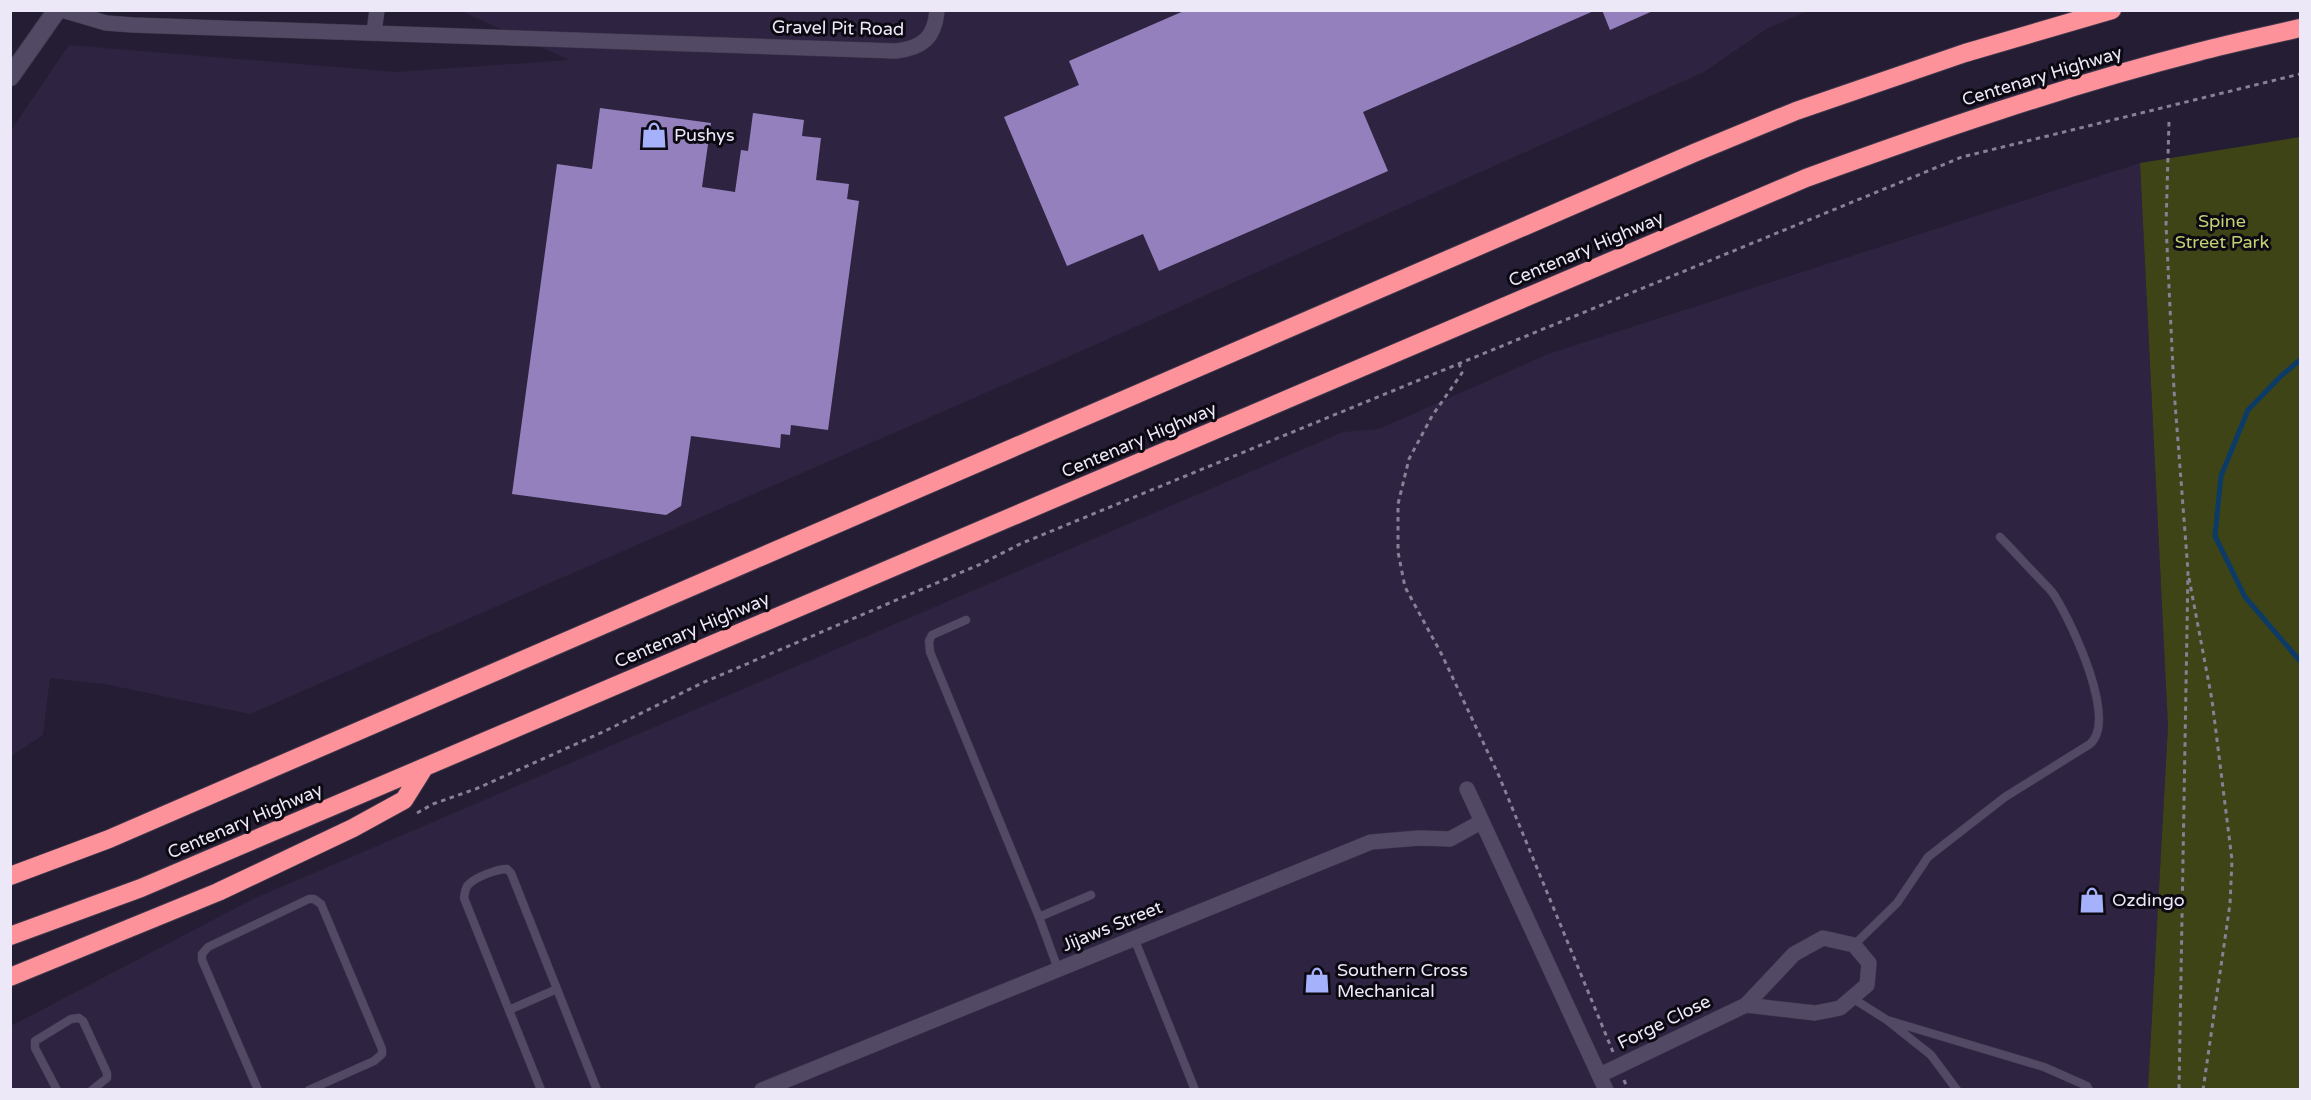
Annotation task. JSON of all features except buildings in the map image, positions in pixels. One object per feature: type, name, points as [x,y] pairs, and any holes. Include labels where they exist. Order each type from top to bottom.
[{"type":"highway","name":"Centenary Highway","points":[[10,876],[110,839],[1694,153],[1796,111],[1965,53],[2112,10]]},
{"type":"highway","name":"Centenary Highway","points":[[10,936],[141,888],[1806,178],[1994,112],[2199,52],[2301,28]]},
{"type":"highway","points":[[10,977],[218,892],[353,828],[404,800],[424,768]]},
{"type":"street","points":[[10,77],[57,10]]},
{"type":"street","name":"Gravel Pit Road","points":[[62,10],[106,23],[124,25],[896,51],[910,49],[928,39],[935,24],[937,10]]},
{"type":"street","points":[[374,32],[377,10]]},
{"type":"street","points":[[1467,789],[1606,1089]]},
{"type":"street","name":"Jijaws Street","points":[[762,1089],[1371,842],[1419,838],[1450,839],[1481,822]]},
{"type":"street","name":"Forge Close","points":[[1600,1075],[1746,1005],[1794,954],[1823,938],[1854,945]]},
{"type":"street","points":[[1746,1005],[1815,1013],[1840,1008],[1867,985],[1869,963],[1854,945]]},
{"type":"lane","points":[[1854,945],[1897,903],[1928,857],[2005,797],[2090,744],[2095,740],[2098,732],[2097,705],[2088,666],[2056,596],[2000,537]]},
{"type":"lane","points":[[966,620],[932,635],[929,641],[930,652],[1039,917],[1058,969]]},
{"type":"lane","points":[[541,1089],[464,898],[465,889],[469,883],[501,869],[507,868],[511,873],[597,1089]]},
{"type":"lane","points":[[1039,917],[1091,895]]},
{"type":"lane","points":[[258,1089],[202,960],[202,954],[208,947],[309,899],[314,899],[321,904],[382,1049],[379,1058],[309,1089]]},
{"type":"lane","points":[[1134,938],[1195,1089]]},
{"type":"lane","points":[[509,1010],[557,990]]},
{"type":"lane","points":[[1852,998],[1887,1020],[1931,1055],[1957,1089]]},
{"type":"lane","points":[[57,1089],[35,1048],[35,1041],[75,1018],[82,1021],[107,1073],[104,1082],[92,1089]]},
{"type":"lane","points":[[1887,1020],[2044,1067],[2087,1086],[2089,1089]]},
{"type":"path","points":[[413,815],[433,804],[478,788],[605,731],[702,683],[981,564],[1020,544],[1962,157],[2301,74]]},
{"type":"path","points":[[2169,122],[2166,225],[2174,390],[2188,571],[2179,1089]]},
{"type":"path","points":[[1459,363],[1462,373],[1432,416],[1409,459],[1398,504],[1398,552],[1406,587],[1442,655],[1499,776],[1628,1089]]},
{"type":"path","points":[[2188,571],[2212,700],[2232,860],[2230,904],[2203,1089]]},
{"type":"shaded area","points":[[459,10],[1808,11],[1768,28],[1704,72],[1070,356],[250,714],[104,684],[50,678],[43,735],[11,756],[11,130],[69,45],[397,72],[569,60]]},
{"type":"shaded area","points":[[2140,163],[2168,726],[2148,1089],[11,1090],[11,1026],[253,899],[1343,432],[1379,429],[1548,354]]},
{"type":"green space","name":"Spine Street Park","points":[[2300,137],[2300,1089],[2148,1089],[2168,726],[2140,163]]},
{"type":"waterway","points":[[2300,360],[2248,410],[2221,476],[2215,536],[2245,597],[2300,661]]},
{"type":"place","name":"Pushys","points":[[654,135]]},
{"type":"place","name":"Ozdingo","points":[[2092,900]]},
{"type":"place","name":"Southern Cross Mechanical","points":[[1317,980]]}]
